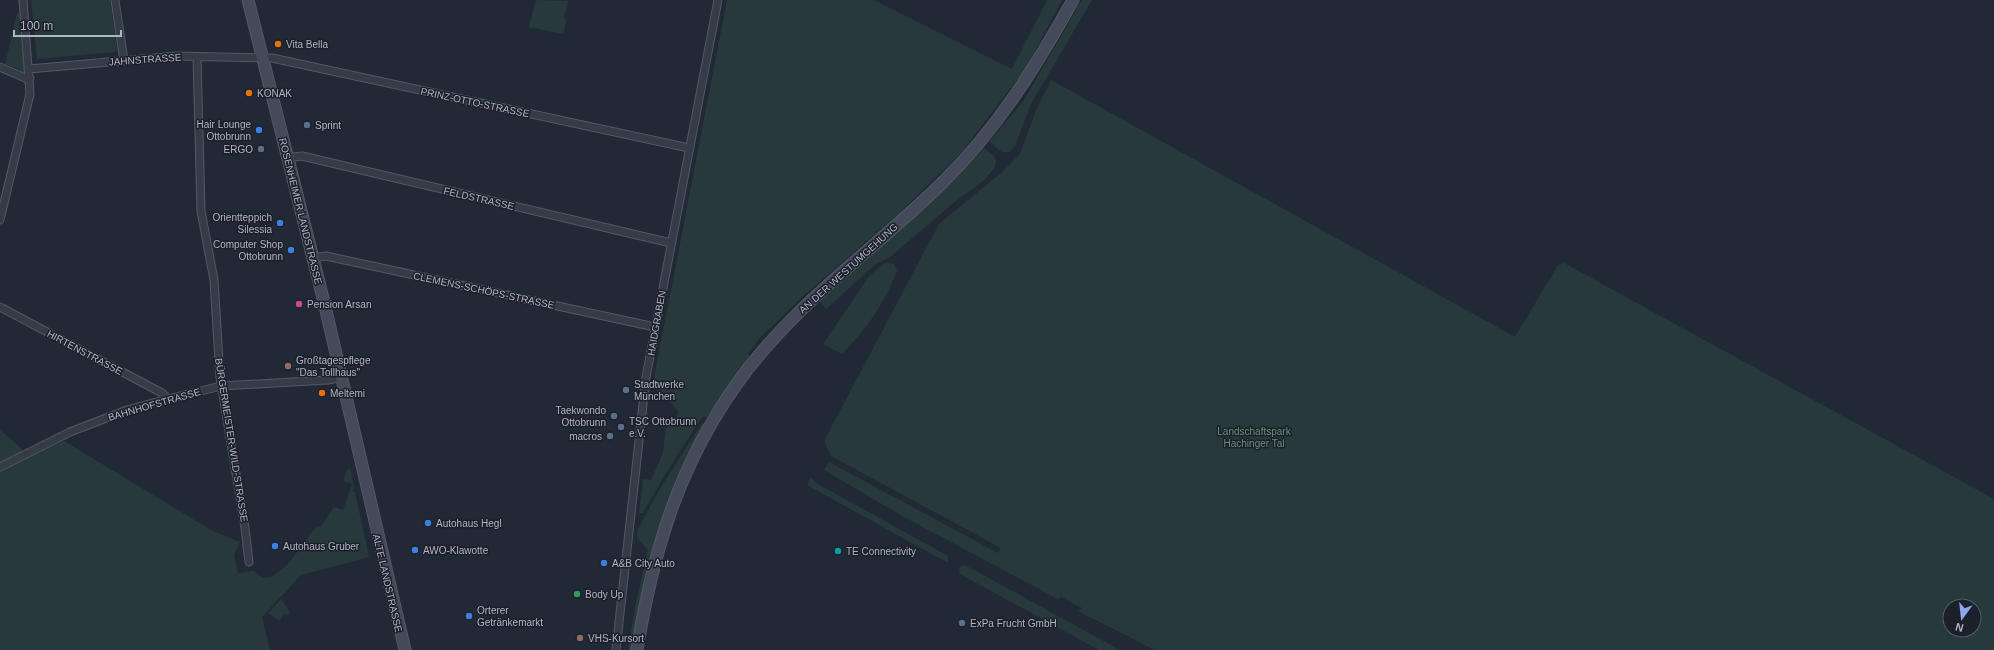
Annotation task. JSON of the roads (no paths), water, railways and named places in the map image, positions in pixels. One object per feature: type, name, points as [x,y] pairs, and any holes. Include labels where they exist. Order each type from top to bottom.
[{"type":"main road","name":"ROSENHEIMER LANDSTRASSE","points":[[248,0],[261,58],[342,377],[373,516]]},
{"type":"main road","name":"AN DER WESTUMGEHUNG","points":[[637,650],[656,555],[674,500],[699,446],[727,398],[767,345],[806,304],[923,201],[977,146],[994,126],[1032,73],[1073,0]]},
{"type":"main road","name":"ALTE LANDSTRASSE","points":[[373,516],[404,650]]},
{"type":"street","points":[[0,220],[30,94],[23,0]]},
{"type":"street","points":[[115,0],[124,60]]},
{"type":"street","name":"HAIDGRABEN","points":[[616,650],[639,436],[654,327],[718,0]]},
{"type":"street","name":"JAHNSTRASSE","points":[[29,69],[124,60],[197,56],[261,58]]},
{"type":"street","name":"BÜRGERMEISTER-WILD-STRASSE","points":[[197,56],[201,211],[214,280],[221,386],[245,528],[248,562]]},
{"type":"street","name":"PRINZ-OTTO-STRASSE","points":[[261,58],[272,58],[689,148]]},
{"type":"street","points":[[0,67],[30,78]]},
{"type":"street","name":"FELDSTRASSE","points":[[287,158],[302,156],[670,243]]},
{"type":"street","name":"CLEMENS-SCHÖPS-STRASSE","points":[[313,258],[326,256],[654,327]]},
{"type":"street","name":"HIRTENSTRASSE","points":[[0,307],[162,393],[168,399]]},
{"type":"street","name":"BAHNHOFSTRASSE","points":[[0,467],[61,436],[127,410],[168,399],[221,386],[328,380],[342,377]]},
{"type":"place","name":"Vita Bella","points":[[278,44]]},
{"type":"place","name":"KONAK","points":[[249,93]]},
{"type":"place","name":"Sprint","points":[[307,125]]},
{"type":"place","name":"Hair Lounge Ottobrunn","points":[[259,130]]},
{"type":"place","name":"ERGO","points":[[261,149]]},
{"type":"place","name":"Orientteppich Silessia","points":[[280,223]]},
{"type":"place","name":"Computer Shop Ottobrunn","points":[[291,250]]},
{"type":"place","name":"Pension Arsan","points":[[299,304]]},
{"type":"place","name":"Großtagespflege \"Das Tollhaus\"","points":[[288,366]]},
{"type":"place","name":"Stadtwerke München","points":[[626,390]]},
{"type":"place","name":"Meltemi","points":[[322,393]]},
{"type":"place","name":"Taekwondo Ottobrunn","points":[[614,416]]},
{"type":"place","name":"TSC Ottobrunn e.V.","points":[[621,427]]},
{"type":"place","name":"macros","points":[[610,436]]},
{"type":"place","name":"Autohaus Hegl","points":[[428,523]]},
{"type":"place","name":"Autohaus Gruber","points":[[275,546]]},
{"type":"place","name":"AWO-Klawotte","points":[[415,550]]},
{"type":"place","name":"TE Connectivity","points":[[838,551]]},
{"type":"place","name":"A&B City Auto","points":[[604,563]]},
{"type":"place","name":"Body Up","points":[[577,594]]},
{"type":"place","name":"Orterer Getränkemarkt","points":[[469,616]]},
{"type":"place","name":"ExPa Frucht GmbH","points":[[962,623]]},
{"type":"place","name":"VHS-Kursort","points":[[580,638]]},
{"type":"park label","name":"Landschaftspark Hachinger Tal","points":[[1254,436]]}]
